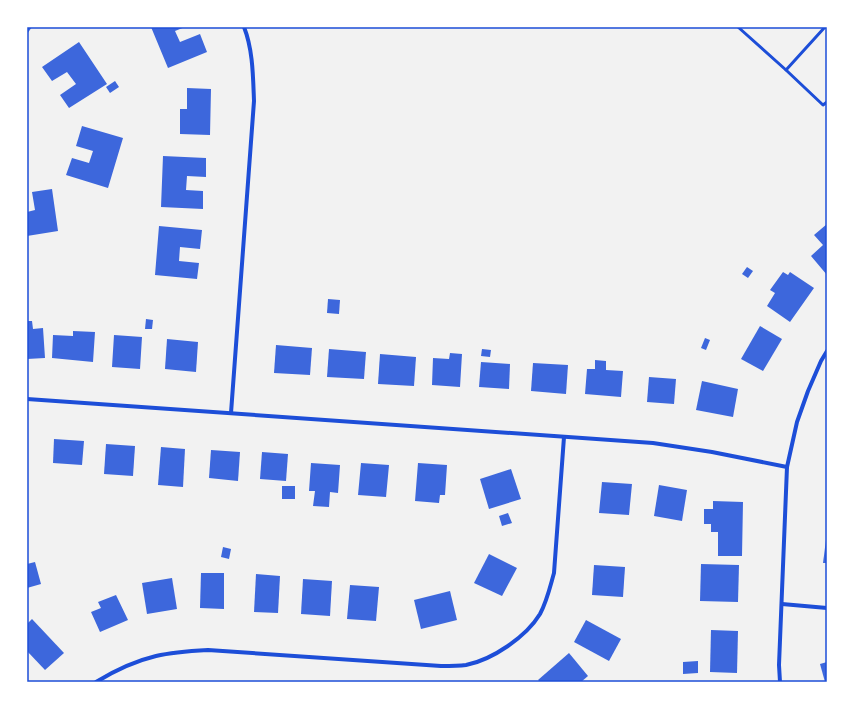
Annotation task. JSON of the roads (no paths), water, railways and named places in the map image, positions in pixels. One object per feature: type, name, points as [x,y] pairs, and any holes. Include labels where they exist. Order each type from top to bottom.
[{"type":"street","points":[[231,413],[254,101],[248,36],[244,27]]},
{"type":"street","points":[[780,682],[779,665],[787,467],[797,422],[808,391],[827,351]]},
{"type":"street","points":[[27,399],[653,444],[712,452],[787,467]]},
{"type":"street","points":[[96,682],[131,664],[154,656],[180,652],[208,650],[441,666],[466,665],[497,652],[513,642],[529,629],[540,614],[549,594],[554,573],[564,437]]},
{"type":"street","points":[[782,604],[827,608]]},
{"type":"lane","points":[[738,27],[824,105],[827,102]]},
{"type":"lane","points":[[786,70],[825,27]]}]
